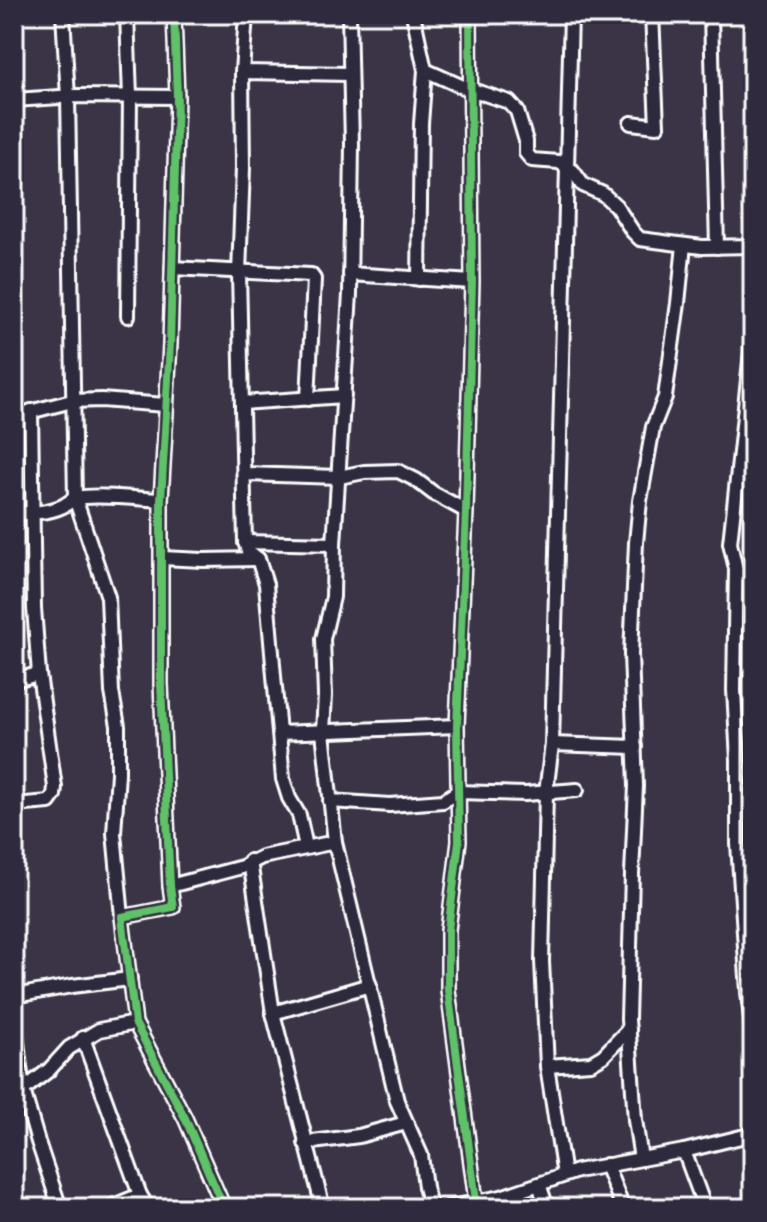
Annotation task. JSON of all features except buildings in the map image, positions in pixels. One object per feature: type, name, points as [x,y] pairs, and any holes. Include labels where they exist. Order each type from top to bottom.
[{"type":"street","points":[[63,14],[68,97],[75,498],[108,597],[112,692],[118,726],[114,833],[135,1023],[185,1118],[224,1208]]},
{"type":"street","points":[[127,14],[130,97],[128,316]]},
{"type":"street","points":[[122,917],[173,907],[161,684],[161,500],[177,97],[174,14]]},
{"type":"street","points":[[246,14],[242,72],[243,168],[239,273],[245,542],[248,551],[258,559],[266,584],[283,779],[299,815],[306,847]]},
{"type":"street","points":[[349,14],[352,144],[350,274],[333,597],[323,639],[323,732],[335,842],[397,1101],[421,1155],[431,1208]]},
{"type":"street","points":[[413,14],[425,70],[421,124],[419,279]]},
{"type":"street","points":[[470,14],[472,282],[457,726],[459,841],[448,930],[448,990],[476,1201]]},
{"type":"street","points":[[564,1175],[547,1066],[542,961],[546,793],[552,744],[571,14]]},
{"type":"street","points":[[631,123],[657,126],[652,14]]},
{"type":"street","points":[[711,14],[717,247]]},
{"type":"street","points":[[425,70],[509,102],[517,111],[526,141],[526,153],[532,160],[559,162],[573,171],[583,185],[603,194],[616,206],[640,239],[702,247],[753,246]]},
{"type":"street","points":[[242,72],[350,74]]},
{"type":"street","points":[[14,100],[177,97]]},
{"type":"street","points":[[641,1159],[629,1029],[636,786],[631,654],[636,537],[653,427],[665,397],[684,245]]},
{"type":"street","points":[[172,268],[311,275],[314,279],[308,399]]},
{"type":"street","points":[[350,274],[472,282]]},
{"type":"street","points":[[753,334],[730,543],[736,569],[734,690],[738,844],[753,1036]]},
{"type":"street","points":[[242,403],[344,396]]},
{"type":"street","points":[[14,416],[72,401],[165,405]]},
{"type":"street","points":[[14,805],[49,802],[55,787],[39,674],[34,608],[31,411]]},
{"type":"street","points":[[244,474],[339,477],[364,472],[398,471],[466,511]]},
{"type":"street","points":[[14,513],[51,510],[75,498],[161,500]]},
{"type":"street","points":[[245,542],[334,544]]},
{"type":"street","points":[[162,558],[258,559]]},
{"type":"street","points":[[14,680],[39,674]]},
{"type":"street","points":[[279,733],[457,726]]},
{"type":"street","points":[[552,744],[635,747]]},
{"type":"street","points":[[330,801],[390,805],[443,801],[457,792],[546,793],[577,790]]},
{"type":"street","points":[[170,886],[242,867],[250,861],[335,842]]},
{"type":"street","points":[[738,844],[753,844]]},
{"type":"street","points":[[250,861],[273,1013],[323,1208]]},
{"type":"street","points":[[14,996],[130,979]]},
{"type":"street","points":[[273,1013],[370,985]]},
{"type":"street","points":[[14,1019],[23,1090],[60,1208]]},
{"type":"street","points":[[14,1105],[23,1090],[83,1038],[99,1030],[135,1023]]},
{"type":"street","points":[[547,1066],[591,1063],[603,1056],[629,1029]]},
{"type":"street","points":[[83,1038],[140,1195],[148,1208]]},
{"type":"street","points":[[305,1143],[359,1136],[406,1123]]},
{"type":"street","points":[[447,1208],[501,1197],[564,1175],[753,1134]]},
{"type":"street","points":[[684,1151],[705,1208]]},
{"type":"street","points":[[606,1165],[623,1208]]},
{"type":"street","points":[[539,1184],[547,1208]]},
{"type":"street","points":[[108,1208],[140,1195]]},
{"type":"cycle path","points":[[174,14],[177,97],[170,344],[161,500],[161,684],[173,907],[122,917],[135,1023],[185,1118],[224,1208]]},
{"type":"cycle path","points":[[470,14],[472,282],[457,726],[459,841],[448,930],[448,990],[476,1201]]}]
